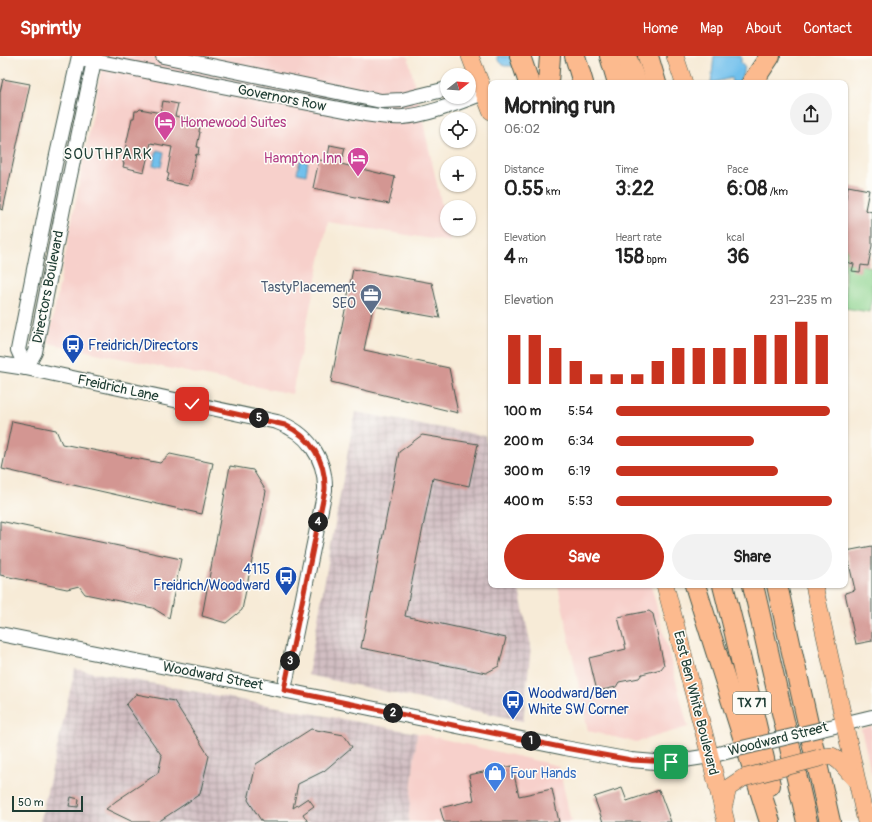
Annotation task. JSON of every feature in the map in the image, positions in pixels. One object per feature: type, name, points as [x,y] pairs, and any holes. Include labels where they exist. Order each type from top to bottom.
[{"type":"highway","points":[[520,56],[528,80]]},
{"type":"highway","points":[[548,80],[550,56]]},
{"type":"highway","points":[[564,56],[569,80]]},
{"type":"highway","points":[[575,56],[582,80]]},
{"type":"highway","points":[[610,56],[617,80]]},
{"type":"highway","points":[[626,56],[635,80]]},
{"type":"highway","points":[[648,56],[655,80]]},
{"type":"highway","points":[[754,80],[770,56]]},
{"type":"highway","points":[[696,588],[770,822]]},
{"type":"highway","name":"TX 71","points":[[724,588],[734,625],[779,822]]},
{"type":"highway","name":"TX 71","points":[[754,588],[807,822]]},
{"type":"highway","points":[[779,588],[830,822]]},
{"type":"main road","points":[[470,56],[472,68]]},
{"type":"main road","points":[[675,56],[683,80]]},
{"type":"main road","points":[[476,83],[484,93],[488,103]]},
{"type":"main road","name":"East Ben White Boulevard","points":[[666,588],[710,756],[724,816]]},
{"type":"main road","points":[[815,588],[866,822]]},
{"type":"main road","points":[[724,816],[728,788],[743,778],[823,757],[832,756],[840,762],[858,782]]},
{"type":"street","name":"Governors Row","points":[[163,56],[382,101],[402,100],[440,91]]},
{"type":"street","name":"Governors Row","points":[[79,57],[95,58],[365,114],[386,117],[404,117],[426,112],[484,93]]},
{"type":"street","name":"Directors Boulevard","points":[[26,368],[18,350],[55,164],[79,57]]},
{"type":"street","name":"Directors Boulevard","points":[[26,368],[35,352],[95,58]]},
{"type":"street","name":"Freidrich Lane","points":[[0,364],[26,368],[277,422],[292,428],[309,442],[321,462],[325,476],[325,490],[284,690]]},
{"type":"street","name":"Woodward Street","points":[[0,634],[631,760],[671,762],[710,756],[872,717]]},
{"type":"shaded area","points":[[104,56],[408,56],[441,200],[440,236],[449,236],[450,242],[328,222],[292,394],[48,343]]},
{"type":"shaded area","points":[[355,412],[485,436],[488,450],[488,588],[519,588],[531,646],[523,721],[308,675]]},
{"type":"shaded area","points":[[559,588],[652,588],[688,727],[636,742],[588,731]]},
{"type":"shaded area","points":[[75,669],[417,733],[408,822],[40,822]]},
{"type":"shaded area","points":[[872,726],[872,776],[861,729]]},
{"type":"shaded area","points":[[417,733],[559,766],[571,822],[408,822]]},
{"type":"green space","points":[[848,262],[872,267],[872,297],[869,312],[848,308]]},
{"type":"water","points":[[497,56],[523,56],[515,66],[504,66],[498,60]]},
{"type":"water","points":[[714,56],[741,56],[741,63],[745,68],[740,80],[731,80],[731,78],[711,80]]},
{"type":"water","points":[[157,150],[164,152],[161,167],[153,165]]},
{"type":"water","points":[[300,160],[308,162],[306,175],[297,173]]},
{"type":"building","points":[[3,79],[30,84],[3,210],[0,209],[0,92]]},
{"type":"building","points":[[163,101],[178,104],[175,116],[197,121],[197,124],[200,124],[197,147],[199,147],[198,155],[196,154],[188,186],[167,181],[172,147],[151,143],[144,172],[123,167],[125,150],[135,111],[140,109],[161,113]]},
{"type":"building","name":"Hampton Inn","points":[[330,145],[345,148],[341,164],[395,177],[389,204],[313,188],[319,160],[327,161]]},
{"type":"building","points":[[848,186],[869,190],[865,210],[872,212],[872,246],[868,266],[861,265],[860,272],[852,271],[854,264],[848,262]]},
{"type":"building","points":[[353,269],[432,283],[440,318],[373,306],[364,350],[449,368],[458,413],[331,382]]},
{"type":"building","points":[[12,421],[56,430],[62,444],[160,463],[170,454],[213,463],[202,514],[2,469]]},
{"type":"building","points":[[422,435],[478,444],[469,486],[433,478],[405,616],[506,638],[499,666],[486,673],[361,648],[399,452]]},
{"type":"building","points":[[230,466],[253,470],[266,491],[242,610],[226,623],[202,616]]},
{"type":"building","points":[[0,521],[181,559],[169,618],[153,608],[85,594],[79,586],[67,589],[0,575]]},
{"type":"building","points":[[872,546],[872,641],[856,644],[845,593],[855,590],[848,560],[848,551]]},
{"type":"building","points":[[649,611],[653,614],[664,665],[661,669],[642,674],[639,678],[619,682],[616,687],[597,691],[589,658],[626,649],[618,617]]},
{"type":"building","points":[[136,694],[174,701],[209,756],[200,794],[158,822],[133,822],[106,809],[158,773],[162,756],[126,705]]},
{"type":"building","points":[[311,729],[344,735],[352,747],[324,771],[298,784],[293,808],[308,798],[314,806],[303,814],[308,822],[262,822],[248,800],[256,764]]},
{"type":"building","name":"Four Hands","points":[[512,766],[519,796],[552,789],[559,822],[444,822],[440,808],[474,800],[469,775]]},
{"type":"building","points":[[622,788],[627,801],[659,790],[671,822],[603,822],[594,797]]},
{"type":"building","points":[[71,797],[79,799],[78,807],[69,806]]},
{"type":"place","name":"Homewood Suites","points":[[165,142]]},
{"type":"place","name":"Hampton Inn","points":[[358,178]]},
{"type":"place","name":"TastyPlacement SEO","points":[[371,314]]},
{"type":"place","name":"Freidrich/Directors","points":[[73,364]]},
{"type":"place","name":"4115 Freidrich/Woodward","points":[[286,596]]},
{"type":"place","name":"Woodward/Ben White SW Corner","points":[[513,720]]},
{"type":"place","name":"Four Hands","points":[[495,792]]},
{"type":"district","name":"SOUTHPARK","points":[[108,154]]},
{"type":"route","points":[[192,404],[277,422],[292,428],[309,442],[314,448],[321,462],[325,476],[325,490],[284,690],[565,748],[631,760],[671,762]]}]
